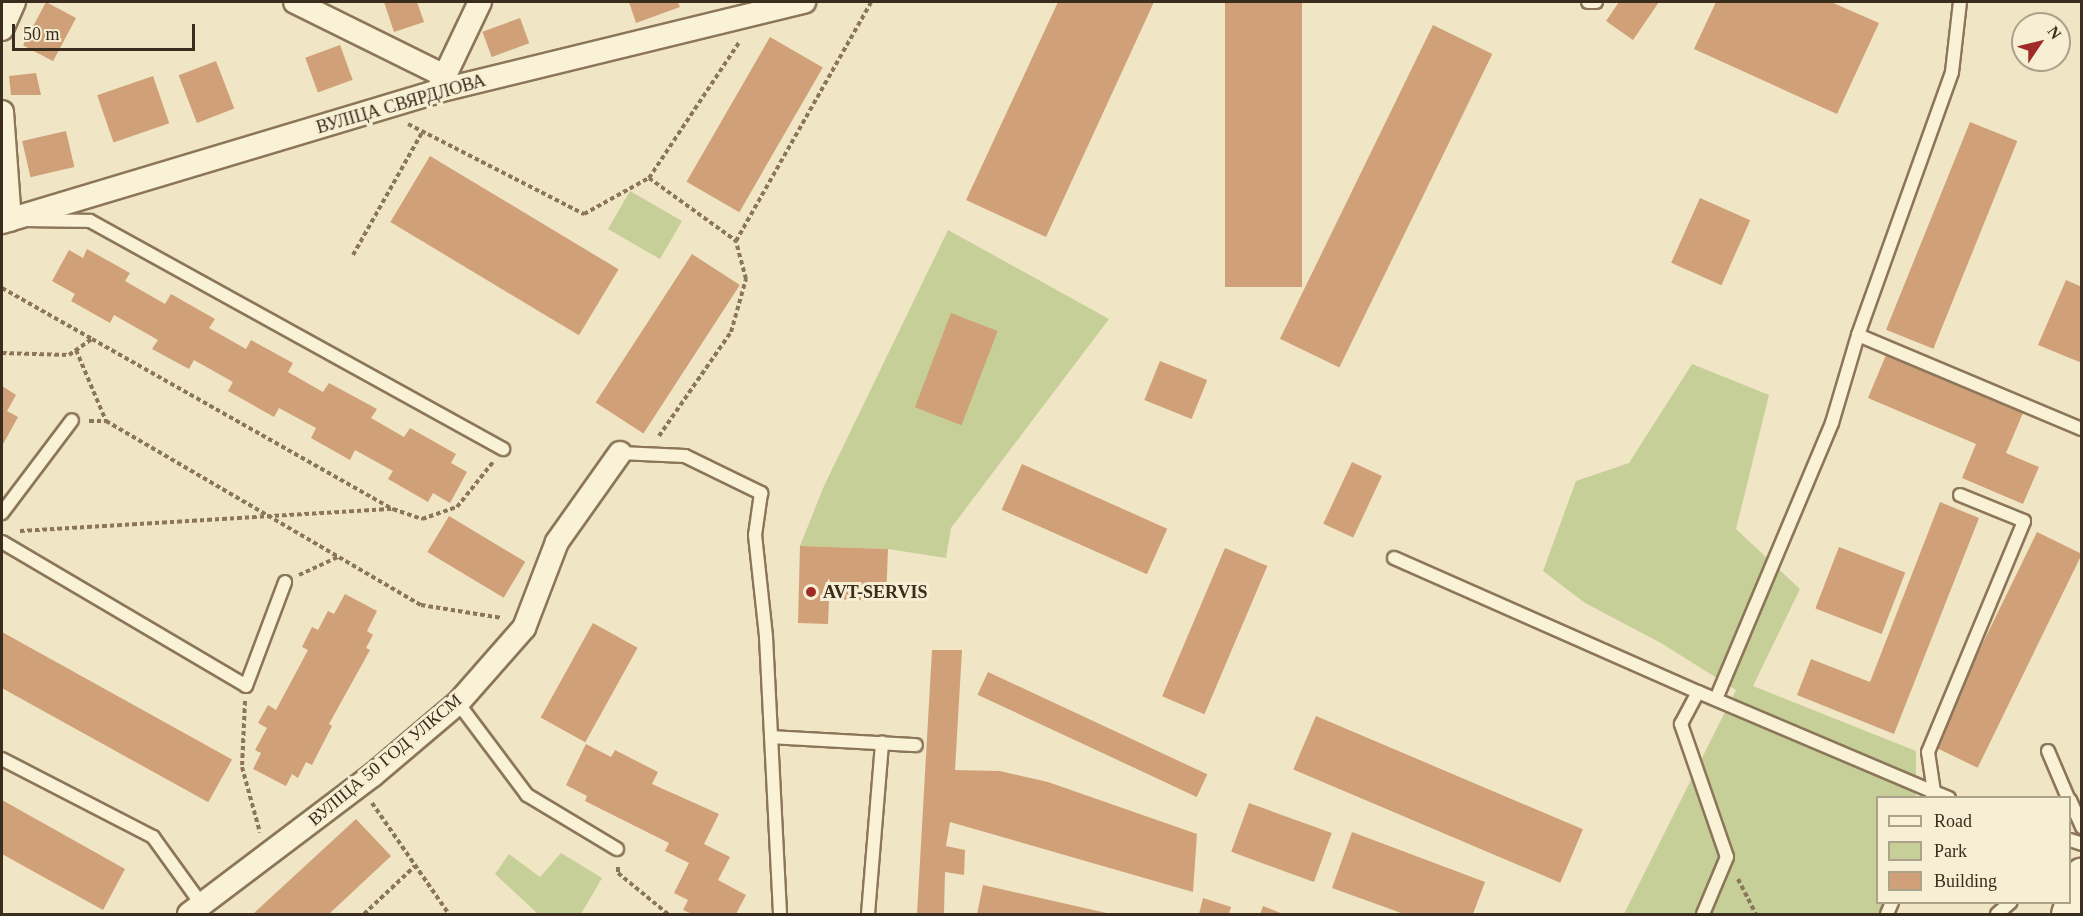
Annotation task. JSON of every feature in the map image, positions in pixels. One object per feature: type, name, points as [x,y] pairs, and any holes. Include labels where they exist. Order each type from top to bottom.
[{"type":"street","points":[[2,29],[14,2]]},
{"type":"street","points":[[295,2],[441,83],[480,2]]},
{"type":"street","name":"ВУЛІЦА СВЯРДЛОВА","points":[[6,221],[378,109],[441,83],[800,2]]},
{"type":"street","points":[[2,112],[6,221]]},
{"type":"street","name":"ВУЛІЦА 50 ГОД УЛКСМ","points":[[196,910],[360,785],[458,703],[526,622],[557,542],[620,453]]},
{"type":"lane","points":[[1588,2],[1596,2]]},
{"type":"lane","points":[[1716,699],[1832,423],[1858,335],[1952,72],[1960,2]]},
{"type":"lane","points":[[6,221],[90,221],[503,449]]},
{"type":"lane","points":[[1858,335],[2082,429]]},
{"type":"lane","points":[[2,513],[72,420]]},
{"type":"lane","points":[[620,453],[685,456],[761,493],[755,535],[771,737],[780,915]]},
{"type":"lane","points":[[1933,795],[1928,752],[2024,521],[1960,495]]},
{"type":"lane","points":[[2,542],[246,686],[285,582]]},
{"type":"lane","points":[[1394,558],[1933,795]]},
{"type":"lane","points":[[1698,692],[1681,724],[1727,857],[1703,915]]},
{"type":"lane","points":[[458,703],[527,795],[617,849]]},
{"type":"lane","points":[[771,737],[916,744]]},
{"type":"lane","points":[[868,915],[882,743]]},
{"type":"lane","points":[[2048,751],[2068,796]]},
{"type":"lane","points":[[2,759],[153,837],[196,910]]},
{"type":"lane","points":[[2071,803],[2082,827]]},
{"type":"lane","points":[[1997,915],[2010,904]]},
{"type":"path","points":[[736,241],[871,2]]},
{"type":"path","points":[[378,109],[584,214],[649,178],[759,13]]},
{"type":"path","points":[[353,255],[423,131]]},
{"type":"path","points":[[647,455],[731,332],[746,279],[736,241],[649,178]]},
{"type":"path","points":[[2,288],[393,509],[422,519],[457,507],[503,449]]},
{"type":"path","points":[[2,353],[69,355],[92,339]]},
{"type":"path","points":[[75,350],[106,422]]},
{"type":"path","points":[[72,420],[106,422],[421,605],[526,622]]},
{"type":"path","points":[[13,531],[271,518],[393,509]]},
{"type":"path","points":[[285,582],[338,557]]},
{"type":"path","points":[[246,686],[242,767],[266,856]]},
{"type":"path","points":[[360,785],[448,914]]},
{"type":"path","points":[[617,849],[618,873],[668,915]]},
{"type":"path","points":[[1727,857],[1756,915]]},
{"type":"path","points":[[364,915],[415,866]]},
{"type":"green space","points":[[630,191],[682,221],[660,259],[608,229]]},
{"type":"green space","points":[[948,230],[1109,319],[951,528],[946,558],[888,549],[800,546],[824,486]]},
{"type":"green space","points":[[1692,364],[1769,395],[1736,529],[1800,589],[1753,686],[1916,751],[1916,796],[1876,796],[1876,904],[1892,904],[1887,914],[1624,914],[1736,690],[1661,643],[1585,603],[1543,571],[1576,481],[1629,463]]},
{"type":"green space","points":[[561,853],[602,878],[581,914],[538,914],[495,874],[509,854],[540,877]]},
{"type":"building","points":[[46,2],[76,18],[53,61],[23,45]]},
{"type":"building","points":[[384,2],[417,2],[424,22],[394,32]]},
{"type":"building","points":[[629,2],[678,2],[680,7],[636,23]]},
{"type":"building","points":[[1058,2],[1154,2],[1046,237],[966,200]]},
{"type":"building","points":[[1225,2],[1302,2],[1302,287],[1225,287]]},
{"type":"building","points":[[1619,2],[1659,2],[1633,40],[1606,21]]},
{"type":"building","points":[[1716,2],[1831,2],[1879,23],[1837,114],[1694,49]]},
{"type":"building","points":[[520,18],[529,43],[492,57],[482,32]]},
{"type":"building","points":[[1433,25],[1492,54],[1339,368],[1280,339]]},
{"type":"building","points":[[770,37],[823,68],[739,212],[686,182]]},
{"type":"building","points":[[340,45],[353,80],[318,92],[305,58]]},
{"type":"building","points":[[216,61],[234,109],[197,123],[179,75]]},
{"type":"building","points":[[36,73],[41,95],[11,95],[9,76]]},
{"type":"building","points":[[153,76],[169,123],[113,142],[97,95]]},
{"type":"building","points":[[1970,122],[2017,141],[1933,349],[1886,330]]},
{"type":"building","points":[[66,131],[74,167],[30,177],[22,141]]},
{"type":"building","points":[[430,156],[619,269],[579,335],[390,222]]},
{"type":"building","points":[[1700,198],[1750,220],[1721,285],[1671,263]]},
{"type":"building","points":[[87,249],[130,273],[125,281],[165,304],[171,294],[215,319],[209,328],[246,349],[251,340],[293,363],[288,372],[323,392],[329,383],[377,409],[371,418],[404,437],[410,428],[456,454],[451,463],[467,472],[450,503],[433,493],[428,502],[388,479],[393,471],[355,450],[350,460],[311,438],[316,428],[279,408],[274,417],[228,391],[233,382],[194,360],[189,369],[152,349],[158,340],[114,315],[110,323],[71,301],[75,294],[52,281],[69,250],[83,258]]},
{"type":"building","points":[[692,254],[740,285],[643,433],[596,402]]},
{"type":"building","points":[[2066,280],[2082,287],[2082,363],[2038,345]]},
{"type":"building","points":[[951,313],[998,331],[961,425],[915,407]]},
{"type":"building","points":[[1886,355],[2023,413],[2006,453],[2039,467],[2023,504],[1962,478],[1976,444],[1868,398]]},
{"type":"building","points":[[1160,361],[1207,380],[1192,419],[1144,400]]},
{"type":"building","points":[[2,386],[16,395],[7,411],[18,417],[2,446]]},
{"type":"building","points":[[1352,462],[1382,476],[1353,538],[1323,524]]},
{"type":"building","points":[[1022,464],[1167,529],[1147,574],[1002,510]]},
{"type":"building","points":[[1940,502],[1979,518],[1894,734],[1797,695],[1811,659],[1870,682]]},
{"type":"building","points":[[449,516],[525,562],[504,598],[427,552]]},
{"type":"building","points":[[2037,532],[2082,554],[1978,768],[1933,746]]},
{"type":"building","points":[[800,546],[888,549],[886,601],[829,599],[828,624],[798,623]]},
{"type":"building","points":[[1839,547],[1905,572],[1882,634],[1815,609]]},
{"type":"building","points":[[1225,548],[1267,566],[1204,714],[1162,696]]},
{"type":"building","points":[[345,594],[377,611],[367,631],[373,635],[366,648],[370,650],[329,724],[332,726],[312,765],[306,762],[298,778],[292,774],[286,786],[253,769],[261,753],[255,750],[267,728],[258,723],[268,705],[276,710],[308,650],[302,647],[312,627],[318,630],[328,611],[334,614]]},
{"type":"building","points":[[593,623],[638,648],[585,742],[541,717]]},
{"type":"building","points":[[2,632],[232,760],[208,802],[2,688]]},
{"type":"building","points":[[932,650],[962,650],[955,770],[1000,771],[1048,782],[1197,834],[1193,892],[950,822],[946,846],[965,850],[964,875],[945,872],[944,914],[917,914]]},
{"type":"building","points":[[988,672],[1207,774],[1197,797],[977,695]]},
{"type":"building","points":[[1316,716],[1583,829],[1560,883],[1293,769]]},
{"type":"building","points":[[586,744],[611,757],[615,750],[658,772],[652,784],[719,814],[704,844],[730,857],[718,880],[746,895],[736,914],[692,914],[683,910],[688,900],[674,893],[689,863],[665,851],[669,843],[585,801],[587,796],[566,785]]},
{"type":"building","points":[[2,800],[125,869],[103,910],[2,854]]},
{"type":"building","points":[[1249,803],[1332,833],[1314,882],[1231,852]]},
{"type":"building","points":[[356,819],[391,856],[329,914],[253,914]]},
{"type":"building","points":[[1352,832],[1485,882],[1473,914],[1404,914],[1332,888]]},
{"type":"building","points":[[983,885],[1111,914],[977,914]]},
{"type":"building","points":[[1203,898],[1231,907],[1229,914],[1199,914]]},
{"type":"building","points":[[1263,906],[1283,914],[1260,914]]},
{"type":"place","name":"AVT-SERVIS","points":[[811,592]]}]
